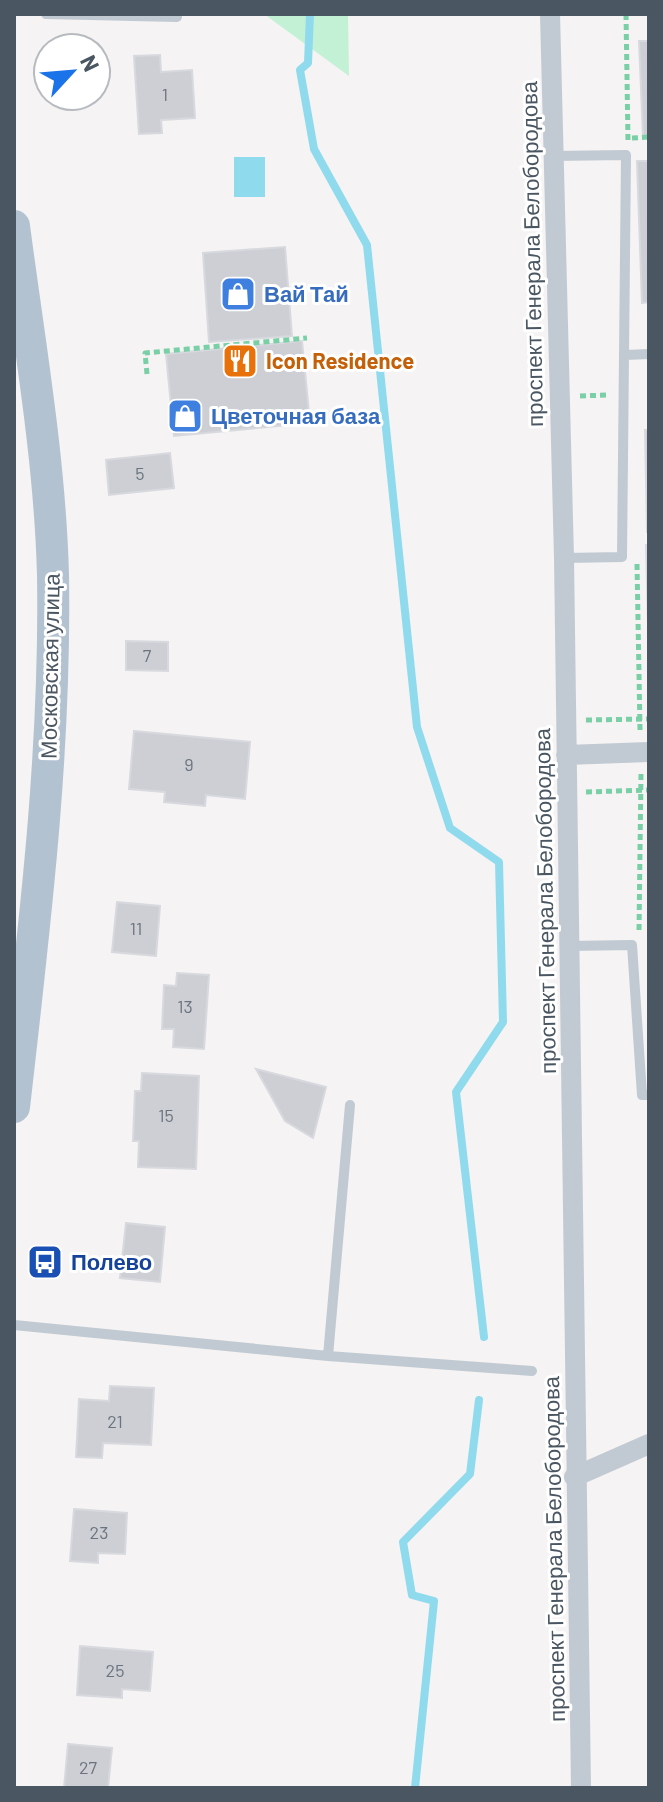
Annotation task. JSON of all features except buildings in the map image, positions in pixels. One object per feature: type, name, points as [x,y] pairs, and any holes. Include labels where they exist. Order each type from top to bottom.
[{"type":"main road","name":"Московская улица","points":[[14,226],[41,434],[53,574],[48,801],[15,1093]]},
{"type":"street","name":"проспект Генерала Белобородова","points":[[550,14],[564,558],[568,946],[576,1275],[574,1477],[581,1788]]},
{"type":"street","points":[[566,755],[649,752]]},
{"type":"street","points":[[574,1477],[649,1444]]},
{"type":"lane","points":[[46,14],[177,17]]},
{"type":"lane","points":[[553,156],[626,155],[622,557],[564,558]]},
{"type":"lane","points":[[625,355],[649,354]]},
{"type":"lane","points":[[568,946],[632,945],[642,1095],[649,1095]]},
{"type":"lane","points":[[328,1356],[350,1105]]},
{"type":"lane","points":[[14,1325],[328,1356],[532,1371]]},
{"type":"path","points":[[626,14],[629,138],[626,155]]},
{"type":"path","points":[[147,374],[145,353],[307,338]]},
{"type":"path","points":[[580,720],[649,719]]},
{"type":"path","points":[[581,792],[649,790]]},
{"type":"path","points":[[641,926],[649,926]]},
{"type":"green space","points":[[264,14],[348,14],[349,76]]},
{"type":"water","points":[[234,157],[265,157],[265,197],[234,197]]},
{"type":"waterway","points":[[310,14],[308,63],[300,70],[314,149],[367,245],[417,727],[450,828],[499,862],[503,1022],[456,1092],[484,1337]]},
{"type":"waterway","points":[[415,1788],[434,1601],[412,1595],[403,1542],[470,1474],[479,1400]]},
{"type":"place","name":"Вай Тай","points":[[238,294]]},
{"type":"place","name":"Icon Residence","points":[[240,361]]},
{"type":"place","name":"Цветочная база","points":[[185,416]]},
{"type":"place","name":"Полево","points":[[45,1262]]}]
